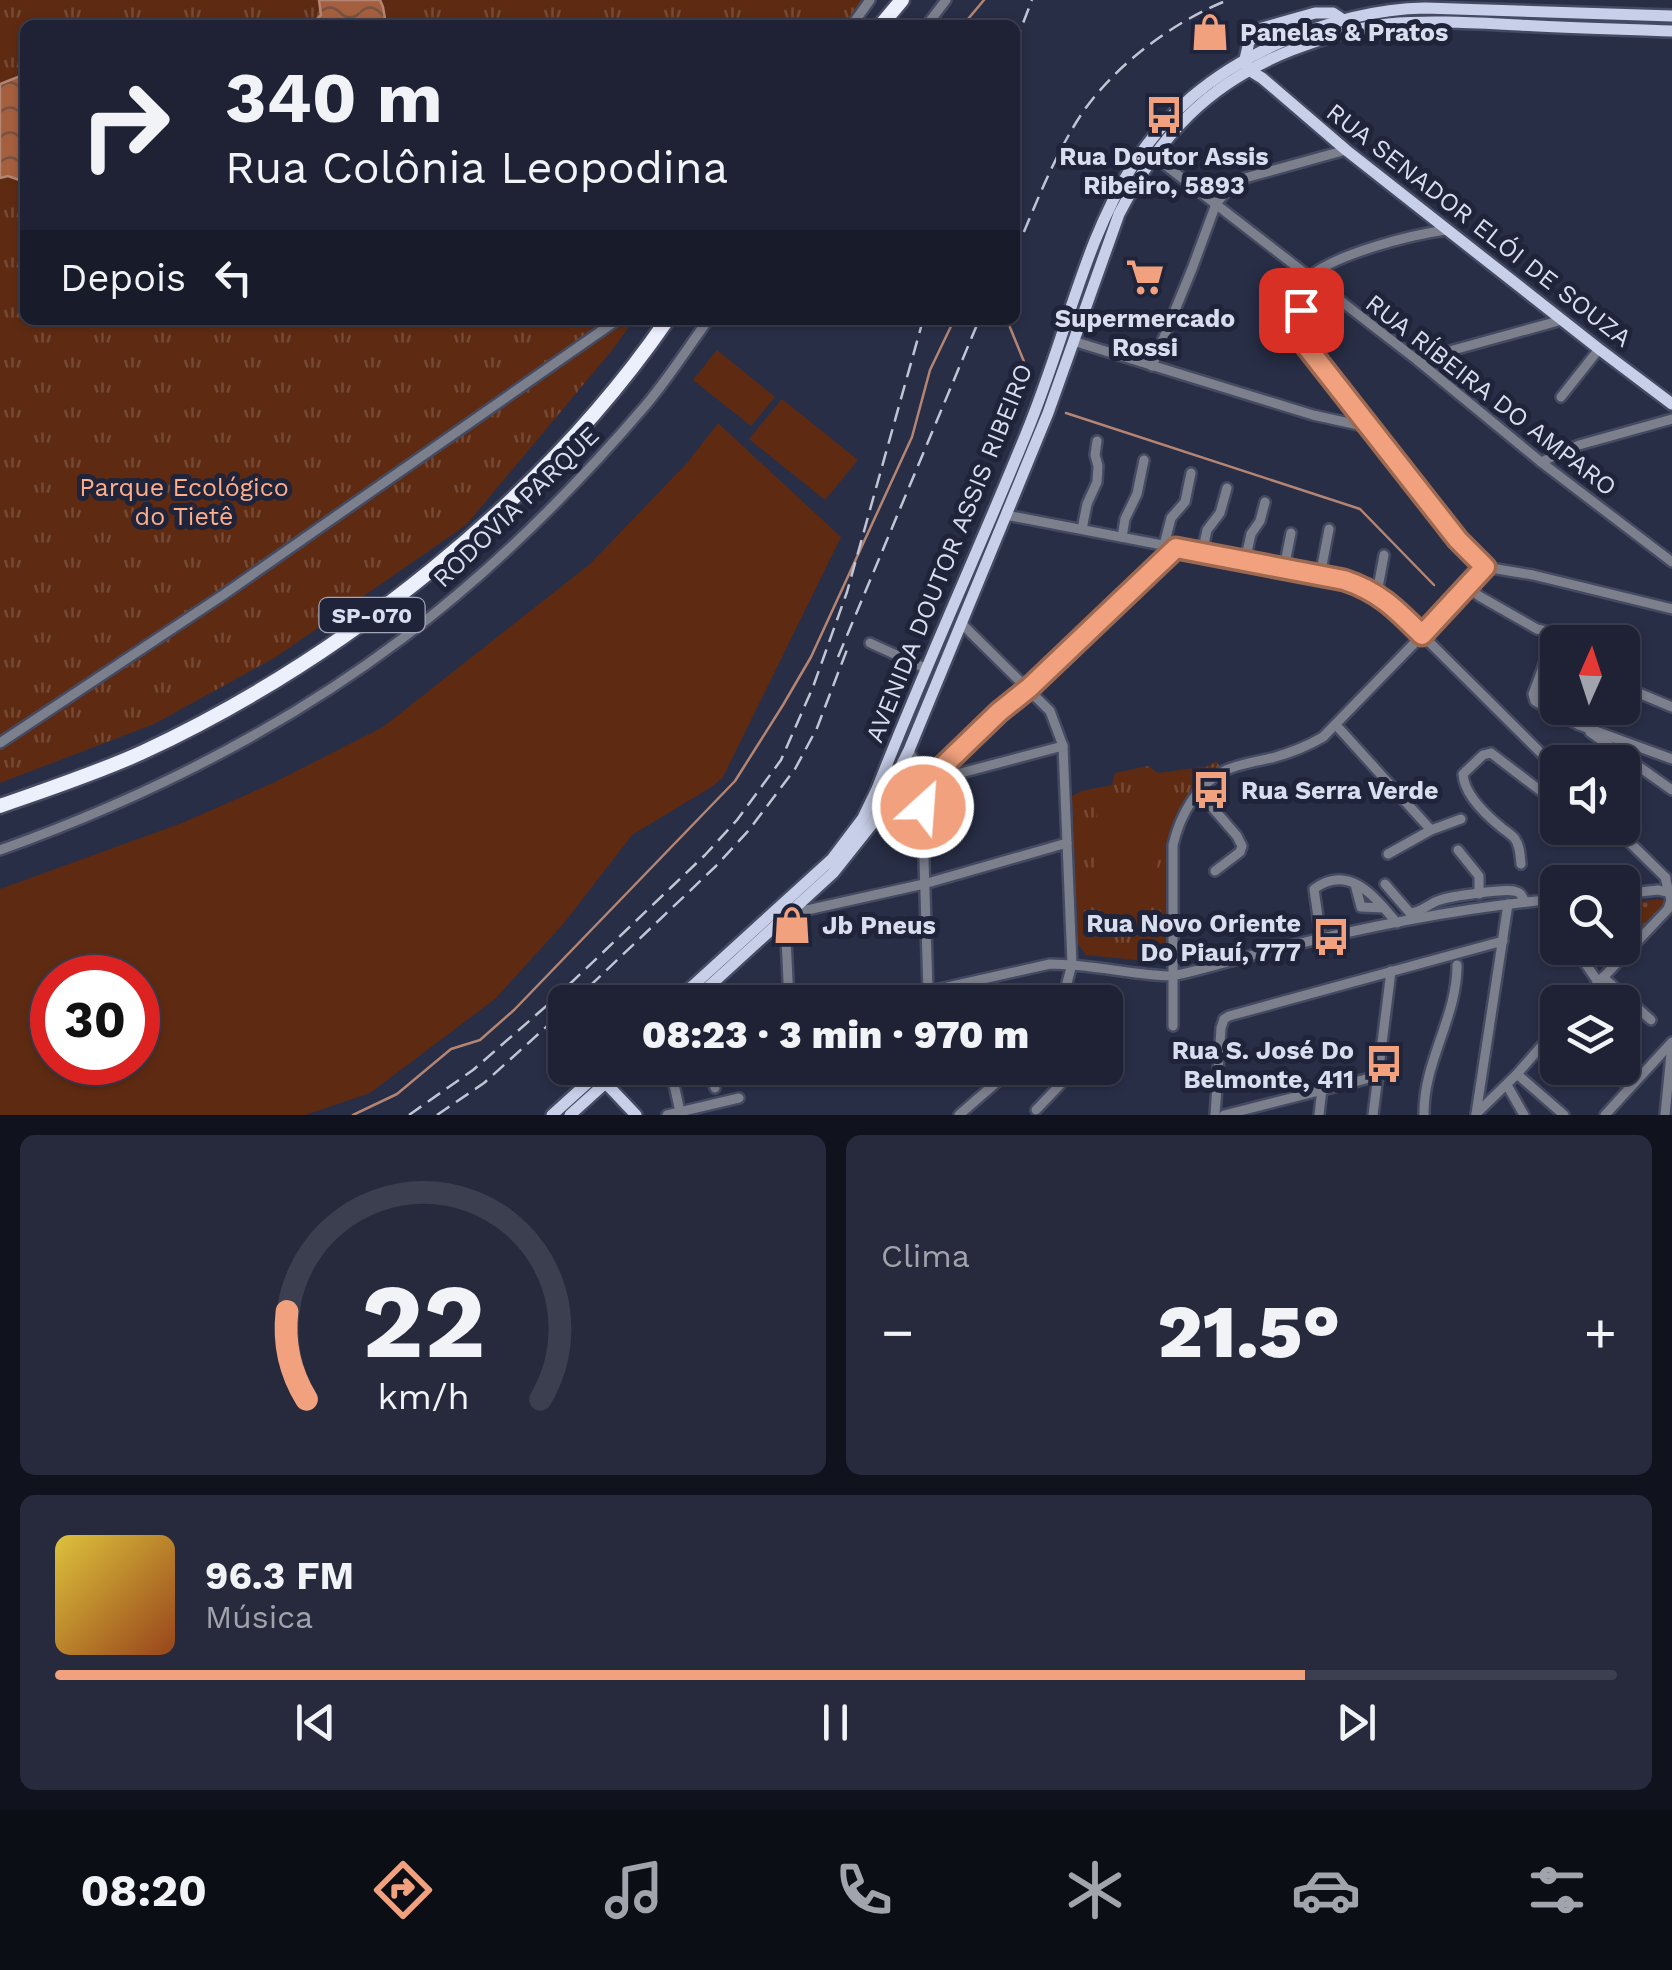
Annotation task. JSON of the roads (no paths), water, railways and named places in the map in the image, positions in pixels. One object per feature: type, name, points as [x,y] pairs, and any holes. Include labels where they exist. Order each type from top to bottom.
[{"type":"highway","points":[[884,20],[900,0]]},
{"type":"highway","name":"SP-070","points":[[0,806],[142,752],[310,660],[474,534],[562,450],[607,400],[663,325]]},
{"type":"main road","name":"AVENIDA DOUTOR ASSIS RIBEIRO","points":[[694,985],[832,859],[863,818],[1037,408],[1096,232],[1128,170],[1149,152],[1194,95],[1288,39],[1342,19],[1393,10],[1672,16]]},
{"type":"main road","points":[[1251,64],[1248,42],[1262,28],[1314,13],[1333,13],[1342,19],[1334,35]]},
{"type":"main road","name":"AVENIDA DOUTOR ASSIS RIBEIRO","points":[[1251,64],[1334,35],[1412,22],[1672,30]]},
{"type":"main road","name":"RUA SENADOR ELÓI DE SOUZA","points":[[1251,64],[1346,150],[1672,404]]},
{"type":"main road","name":"AVENIDA DOUTOR ASSIS RIBEIRO","points":[[711,985],[833,874],[872,824],[909,750],[1006,516],[1048,413],[1119,214],[1149,152]]},
{"type":"main road","points":[[552,1115],[590,1085]]},
{"type":"main road","points":[[570,1115],[595,1085]]},
{"type":"main road","points":[[614,1085],[636,1115]]},
{"type":"street","points":[[931,20],[946,0]]},
{"type":"street","points":[[1152,366],[1216,204],[1228,188],[1245,178],[1346,150]]},
{"type":"street","name":"RUA RÍBEIRA DO AMPARO","points":[[1149,152],[1672,562]]},
{"type":"street","points":[[1441,225],[1320,268],[1311,279],[1300,322],[1303,337],[1316,360],[1458,540],[1485,567],[1672,609]]},
{"type":"street","points":[[1417,360],[1562,320]]},
{"type":"street","points":[[0,743],[223,595],[610,325]]},
{"type":"street","name":"RODOVIA PARQUE","points":[[0,850],[122,800],[230,748],[304,705],[405,636],[475,580],[587,471],[648,403],[704,325]]},
{"type":"street","points":[[1072,342],[1339,422],[1372,428]]},
{"type":"street","points":[[1561,398],[1598,349]]},
{"type":"street","points":[[1541,462],[1579,445],[1672,418]]},
{"type":"street","points":[[1082,529],[1086,504],[1097,482],[1097,441]]},
{"type":"street","points":[[1122,537],[1144,460]]},
{"type":"street","points":[[1164,545],[1170,518],[1185,502],[1191,473]]},
{"type":"street","points":[[1202,553],[1207,530],[1220,513],[1227,488]]},
{"type":"street","points":[[1245,561],[1265,502]]},
{"type":"street","points":[[1006,516],[1344,580],[1377,593],[1540,752]]},
{"type":"street","points":[[1320,576],[1329,528]]},
{"type":"street","points":[[1284,568],[1291,534]]},
{"type":"street","points":[[872,824],[1029,688],[1176,548]]},
{"type":"street","points":[[1377,593],[1384,555]]},
{"type":"street","points":[[1173,1026],[1173,845],[1177,826],[1199,792],[1226,770],[1305,748],[1323,737],[1485,567]]},
{"type":"street","points":[[1469,587],[1540,629]]},
{"type":"street","points":[[961,623],[1050,711],[1063,746],[1072,964],[1067,985]]},
{"type":"street","points":[[870,643],[927,670]]},
{"type":"street","points":[[1540,677],[1533,697],[1540,705]]},
{"type":"street","points":[[1640,694],[1672,707]]},
{"type":"street","points":[[1336,725],[1430,830]]},
{"type":"street","points":[[1579,725],[1672,759]]},
{"type":"street","points":[[1579,725],[1672,790]]},
{"type":"street","points":[[927,778],[1063,746]]},
{"type":"street","points":[[909,750],[927,778],[924,884],[928,985]]},
{"type":"street","points":[[1521,864],[1518,844],[1482,809],[1466,788],[1463,774],[1482,755],[1491,753],[1540,790]]},
{"type":"street","points":[[1199,792],[1242,846],[1240,852],[1215,871]]},
{"type":"street","points":[[1388,854],[1430,830],[1461,819]]},
{"type":"street","points":[[788,985],[786,916],[924,884],[1068,843]]},
{"type":"street","points":[[1596,985],[1668,909],[1669,889],[1630,845]]},
{"type":"street","points":[[1458,850],[1479,876],[1480,894]]},
{"type":"street","points":[[1321,938],[1314,889],[1342,879],[1355,882],[1362,907],[1384,908],[1397,922]]},
{"type":"street","points":[[1385,884],[1410,913],[1419,912],[1437,900],[1480,894],[1516,891],[1525,902]]},
{"type":"street","points":[[1640,892],[1669,889]]},
{"type":"street","points":[[1650,891],[1669,889]]},
{"type":"street","points":[[955,985],[1050,964],[1172,976],[1397,922],[1540,900]]},
{"type":"street","points":[[1475,1114],[1508,904]]},
{"type":"street","points":[[1215,1115],[1221,1028],[1229,1016],[1503,941]]},
{"type":"street","points":[[1424,1115],[1426,1078],[1455,994],[1457,965]]},
{"type":"street","points":[[1589,965],[1601,980],[1651,1020]]},
{"type":"street","points":[[1373,1115],[1391,971]]},
{"type":"street","points":[[1604,1115],[1672,1042]]},
{"type":"street","points":[[1664,1115],[1672,1042]]},
{"type":"street","points":[[1475,1114],[1540,1048]]},
{"type":"street","points":[[1518,1074],[1564,1115]]},
{"type":"street","points":[[1224,1115],[1378,1076]]},
{"type":"street","points":[[674,1085],[680,1112]]},
{"type":"street","points":[[959,1115],[993,1085]]},
{"type":"street","points":[[1036,1110],[1060,1085]]},
{"type":"street","points":[[1507,1085],[1524,1115]]},
{"type":"street","points":[[1319,1115],[1322,1089]]},
{"type":"street","points":[[667,1115],[739,1098]]},
{"type":"street","points":[[1270,1115],[1272,1102]]},
{"type":"water","points":[[319,0],[380,0],[385,20],[316,20],[321,15]]},
{"type":"water","points":[[20,76],[20,180],[0,178],[0,84]]},
{"type":"waterway","points":[[967,20],[984,0]]},
{"type":"waterway","points":[[353,1115],[397,1094],[451,1049],[480,1040],[514,1010],[735,781],[811,657],[912,437],[930,370],[952,325]]},
{"type":"waterway","points":[[1009,325],[1027,369]]},
{"type":"waterway","points":[[1066,413],[1360,509],[1434,585]]},
{"type":"railway","points":[[1020,31],[1032,0]]},
{"type":"railway","points":[[1020,241],[1065,141],[1103,86],[1162,35],[1228,0]]},
{"type":"railway","points":[[409,1115],[473,1070],[552,1001],[705,855],[737,820],[781,760],[813,687],[847,592],[922,325]]},
{"type":"railway","points":[[838,657],[977,325]]},
{"type":"railway","points":[[591,985],[749,830],[795,769],[817,728],[848,647]]},
{"type":"railway","points":[[437,1115],[484,1083],[548,1025]]},
{"type":"place","name":"Panelas & Pratos","points":[[1210,32]]},
{"type":"place","name":"Rua Doutor Assis Ribeiro, 5893","points":[[1164,115]]},
{"type":"place","name":"Supermercado Rossi","points":[[1145,277]]},
{"type":"place","name":"Rua Serra Verde","points":[[1211,790]]},
{"type":"place","name":"Jb Pneus","points":[[792,925]]},
{"type":"place","name":"Rua Novo Oriente Do Piauí, 777","points":[[1331,937]]},
{"type":"place","name":"Rua S. José Do Belmonte, 411","points":[[1384,1064]]},
{"type":"park label","name":"Parque Ecológico do Tietê","points":[[184,502]]}]
